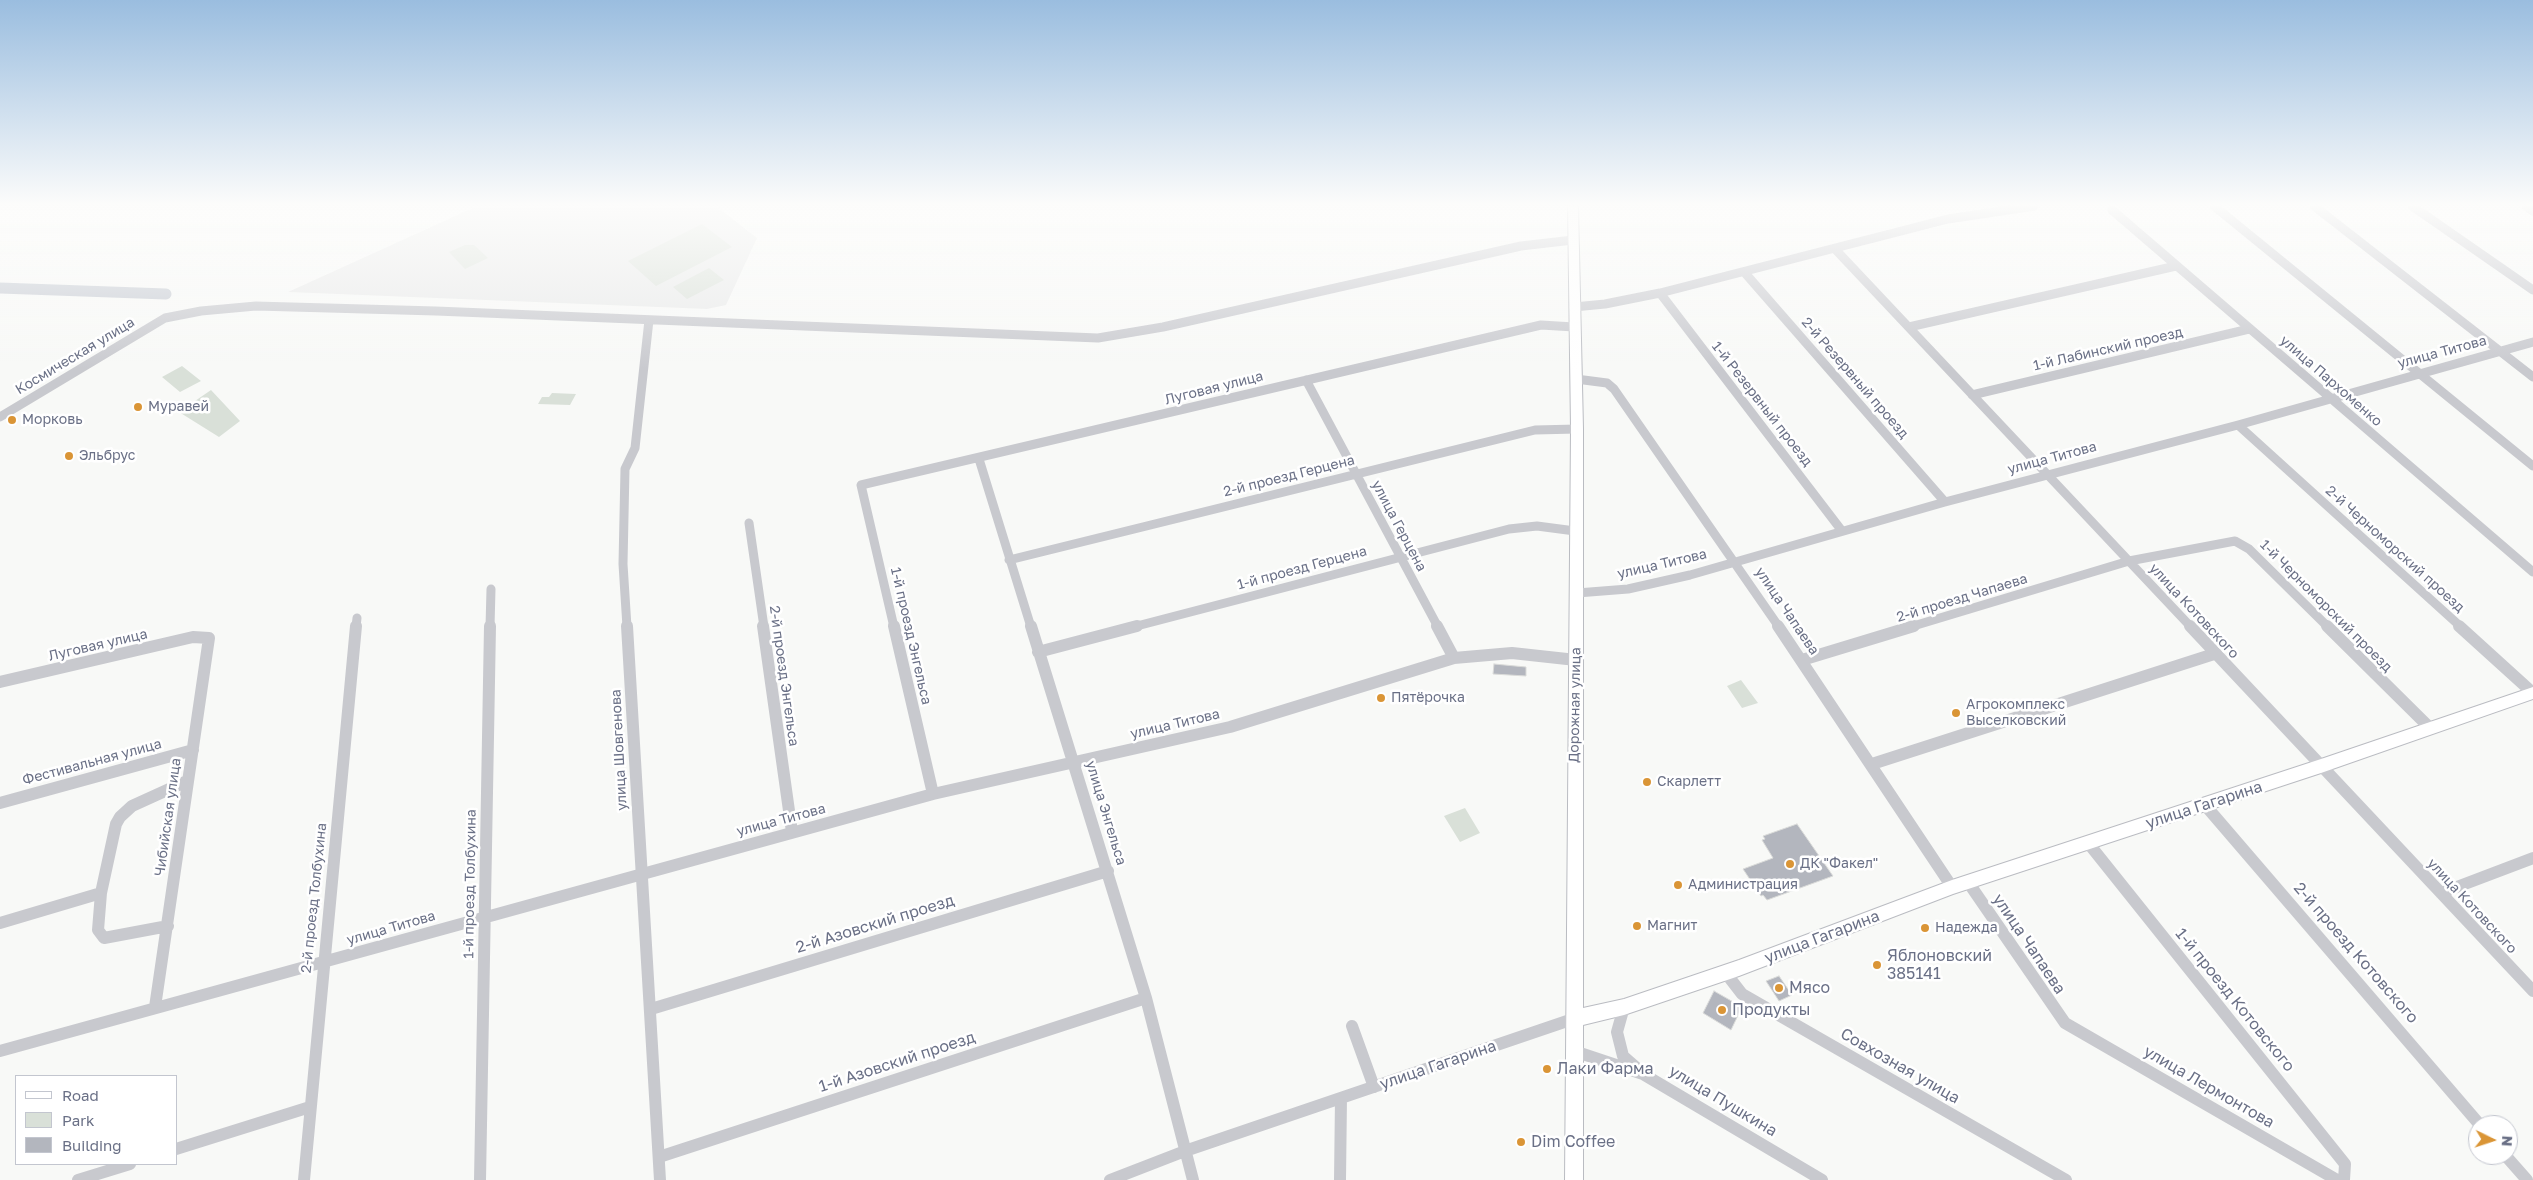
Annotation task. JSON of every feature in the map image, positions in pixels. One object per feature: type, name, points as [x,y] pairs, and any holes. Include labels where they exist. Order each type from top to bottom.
[{"type":"main road","name":"Дорожная улица","points":[[1574,261],[1577,429],[1573,1019],[1574,1180]]},
{"type":"main road","name":"улица Гагарина","points":[[1573,1019],[1624,1007],[1725,972],[1968,882],[2089,844],[2533,693]]},
{"type":"street","name":"Космическая улица","points":[[0,417],[165,318],[201,311],[256,306],[1098,338],[1163,327],[1454,261]]},
{"type":"street","points":[[1574,307],[1605,304],[1660,293],[1790,261]]},
{"type":"street","name":"улица Котовского","points":[[1846,261],[2533,991]]},
{"type":"street","name":"улица Пархоменко","points":[[2170,261],[2533,572]]},
{"type":"street","points":[[2281,261],[2533,466]]},
{"type":"street","points":[[2384,261],[2533,377]]},
{"type":"street","points":[[2491,261],[2533,290]]},
{"type":"street","points":[[1909,327],[2176,266]]},
{"type":"street","name":"2-й Резервный проезд","points":[[1745,273],[1945,502]]},
{"type":"street","name":"1-й Резервный проезд","points":[[1660,293],[1842,531]]},
{"type":"street","name":"улица Шовгенова","points":[[649,320],[635,448],[625,469],[623,564],[660,1180]]},
{"type":"street","name":"Луговая улица","points":[[862,485],[979,459],[1541,325],[1574,327]]},
{"type":"street","name":"1-й Лабинский проезд","points":[[1972,395],[2249,329]]},
{"type":"street","name":"улица Титова","points":[[1577,593],[1628,589],[1735,562],[1945,502],[2238,425],[2533,342]]},
{"type":"street","name":"улица Чапаева","points":[[1576,379],[1607,383],[1614,388],[1802,660],[1952,888]]},
{"type":"street","name":"улица Герцена","points":[[1306,380],[1454,658]]},
{"type":"street","name":"2-й Черноморский проезд","points":[[2238,425],[2533,693]]},
{"type":"street","name":"2-й проезд Герцена","points":[[1009,560],[1535,430],[1577,429]]},
{"type":"street","name":"улица Энгельса","points":[[979,459],[1038,652],[1074,760],[1146,998],[1194,1180]]},
{"type":"street","name":"1-й проезд Энгельса","points":[[862,485],[933,794]]},
{"type":"street","name":"2-й проезд Энгельса","points":[[749,524],[792,832]]},
{"type":"street","name":"1-й проезд Герцена","points":[[1038,652],[1509,529],[1537,526],[1575,530]]},
{"type":"street","name":"1-й Черноморский проезд","points":[[2129,561],[2228,541],[2242,544],[2429,728]]},
{"type":"street","name":"2-й проезд Чапаева","points":[[1802,660],[2129,561]]},
{"type":"street","name":"1-й проезд Толбухина","points":[[480,1180],[491,589]]},
{"type":"street","name":"2-й проезд Толбухина","points":[[304,1180],[357,618]]},
{"type":"street","name":"Луговая улица","points":[[0,682],[203,636]]},
{"type":"street","name":"Чибийская улица","points":[[155,1007],[168,926],[187,781],[210,644],[209,638],[203,636]]},
{"type":"street","name":"улица Титова","points":[[0,1052],[155,1007],[323,963],[641,873],[933,794],[1074,760],[1170,742],[1230,726],[1454,658],[1512,654],[1576,660]]},
{"type":"street","points":[[1872,764],[2214,654]]},
{"type":"street","name":"Фестивальная улица","points":[[0,803],[193,750]]},
{"type":"street","points":[[168,926],[104,938],[98,930],[101,893],[116,824],[120,817],[132,806],[187,781]]},
{"type":"street","name":"2-й проезд Котовского","points":[[2205,804],[2471,1115]]},
{"type":"street","name":"1-й проезд Котовского","points":[[2089,844],[2345,1164],[2344,1180]]},
{"type":"street","points":[[2441,893],[2533,858]]},
{"type":"street","name":"2-й Азовский проезд","points":[[651,1009],[1108,871]]},
{"type":"street","name":"улица Чапаева","points":[[1968,882],[2065,1023]]},
{"type":"street","points":[[0,923],[101,893]]},
{"type":"street","name":"Совхозная улица","points":[[1725,972],[1742,994],[2066,1180]]},
{"type":"street","name":"1-й Азовский проезд","points":[[659,1157],[1146,998]]},
{"type":"street","points":[[1624,1007],[1617,1032],[1623,1056],[1643,1074]]},
{"type":"street","name":"улица Гагарина","points":[[1110,1180],[1185,1151],[1573,1019]]},
{"type":"street","name":"улица Лермонтова","points":[[2065,1023],[2337,1180]]},
{"type":"street","points":[[1352,1026],[1374,1087]]},
{"type":"street","name":"улица Пушкина","points":[[1574,1051],[1643,1074],[1822,1180]]},
{"type":"street","points":[[1340,1180],[1342,1098]]},
{"type":"street","points":[[178,1148],[310,1107]]},
{"type":"street","points":[[78,1180],[127,1165]]},
{"type":"street","points":[[2514,1165],[2527,1180]]},
{"type":"shaded area","points":[[356,261],[746,261],[726,305],[707,309],[288,292]]},
{"type":"green space","points":[[458,261],[482,261],[465,269]]},
{"type":"green space","points":[[628,261],[705,261],[656,286]]},
{"type":"green space","points":[[709,268],[724,280],[687,299],[673,287]]},
{"type":"green space","points":[[182,366],[201,381],[180,392],[162,377]]},
{"type":"green space","points":[[211,390],[240,421],[219,437],[179,412]]},
{"type":"green space","points":[[552,393],[576,394],[570,405],[538,404],[542,397],[549,397]]},
{"type":"green space","points":[[1741,680],[1758,703],[1742,708],[1727,686]]},
{"type":"green space","points":[[1465,808],[1480,833],[1460,842],[1444,816]]},
{"type":"building","points":[[1494,664],[1526,667],[1526,676],[1493,674]]},
{"type":"building","name":"ДК \"Факел\"","points":[[1797,824],[1833,876],[1767,900],[1763,895],[1761,896],[1743,869],[1773,858],[1762,840],[1765,839],[1763,836]]},
{"type":"building","name":"Мясо","points":[[1779,976],[1792,995],[1779,1001],[1766,981]]},
{"type":"building","name":"Продукты","points":[[1714,991],[1742,1007],[1731,1030],[1703,1013]]},
{"type":"waterway","points":[[0,288],[166,294]]},
{"type":"place","name":"Муравей","points":[[138,407]]},
{"type":"place","name":"Морковь","points":[[12,420]]},
{"type":"place","name":"Эльбрус","points":[[69,456]]},
{"type":"place","name":"Пятёрочка","points":[[1381,698]]},
{"type":"place","name":"Агрокомплекс Выселковский","points":[[1956,713]]},
{"type":"place","name":"Скарлетт","points":[[1647,782]]},
{"type":"place","name":"ДК \"Факел\"","points":[[1790,864]]},
{"type":"place","name":"Администрация","points":[[1678,885]]},
{"type":"place","name":"Магнит","points":[[1637,926]]},
{"type":"place","name":"Надежда","points":[[1925,928]]},
{"type":"place","name":"Яблоновский 385141","points":[[1877,965]]},
{"type":"place","name":"Мясо","points":[[1779,988]]},
{"type":"place","name":"Продукты","points":[[1722,1010]]},
{"type":"place","name":"Лаки Фарма","points":[[1547,1069]]},
{"type":"place","name":"Dim Coffee","points":[[1521,1142]]}]
